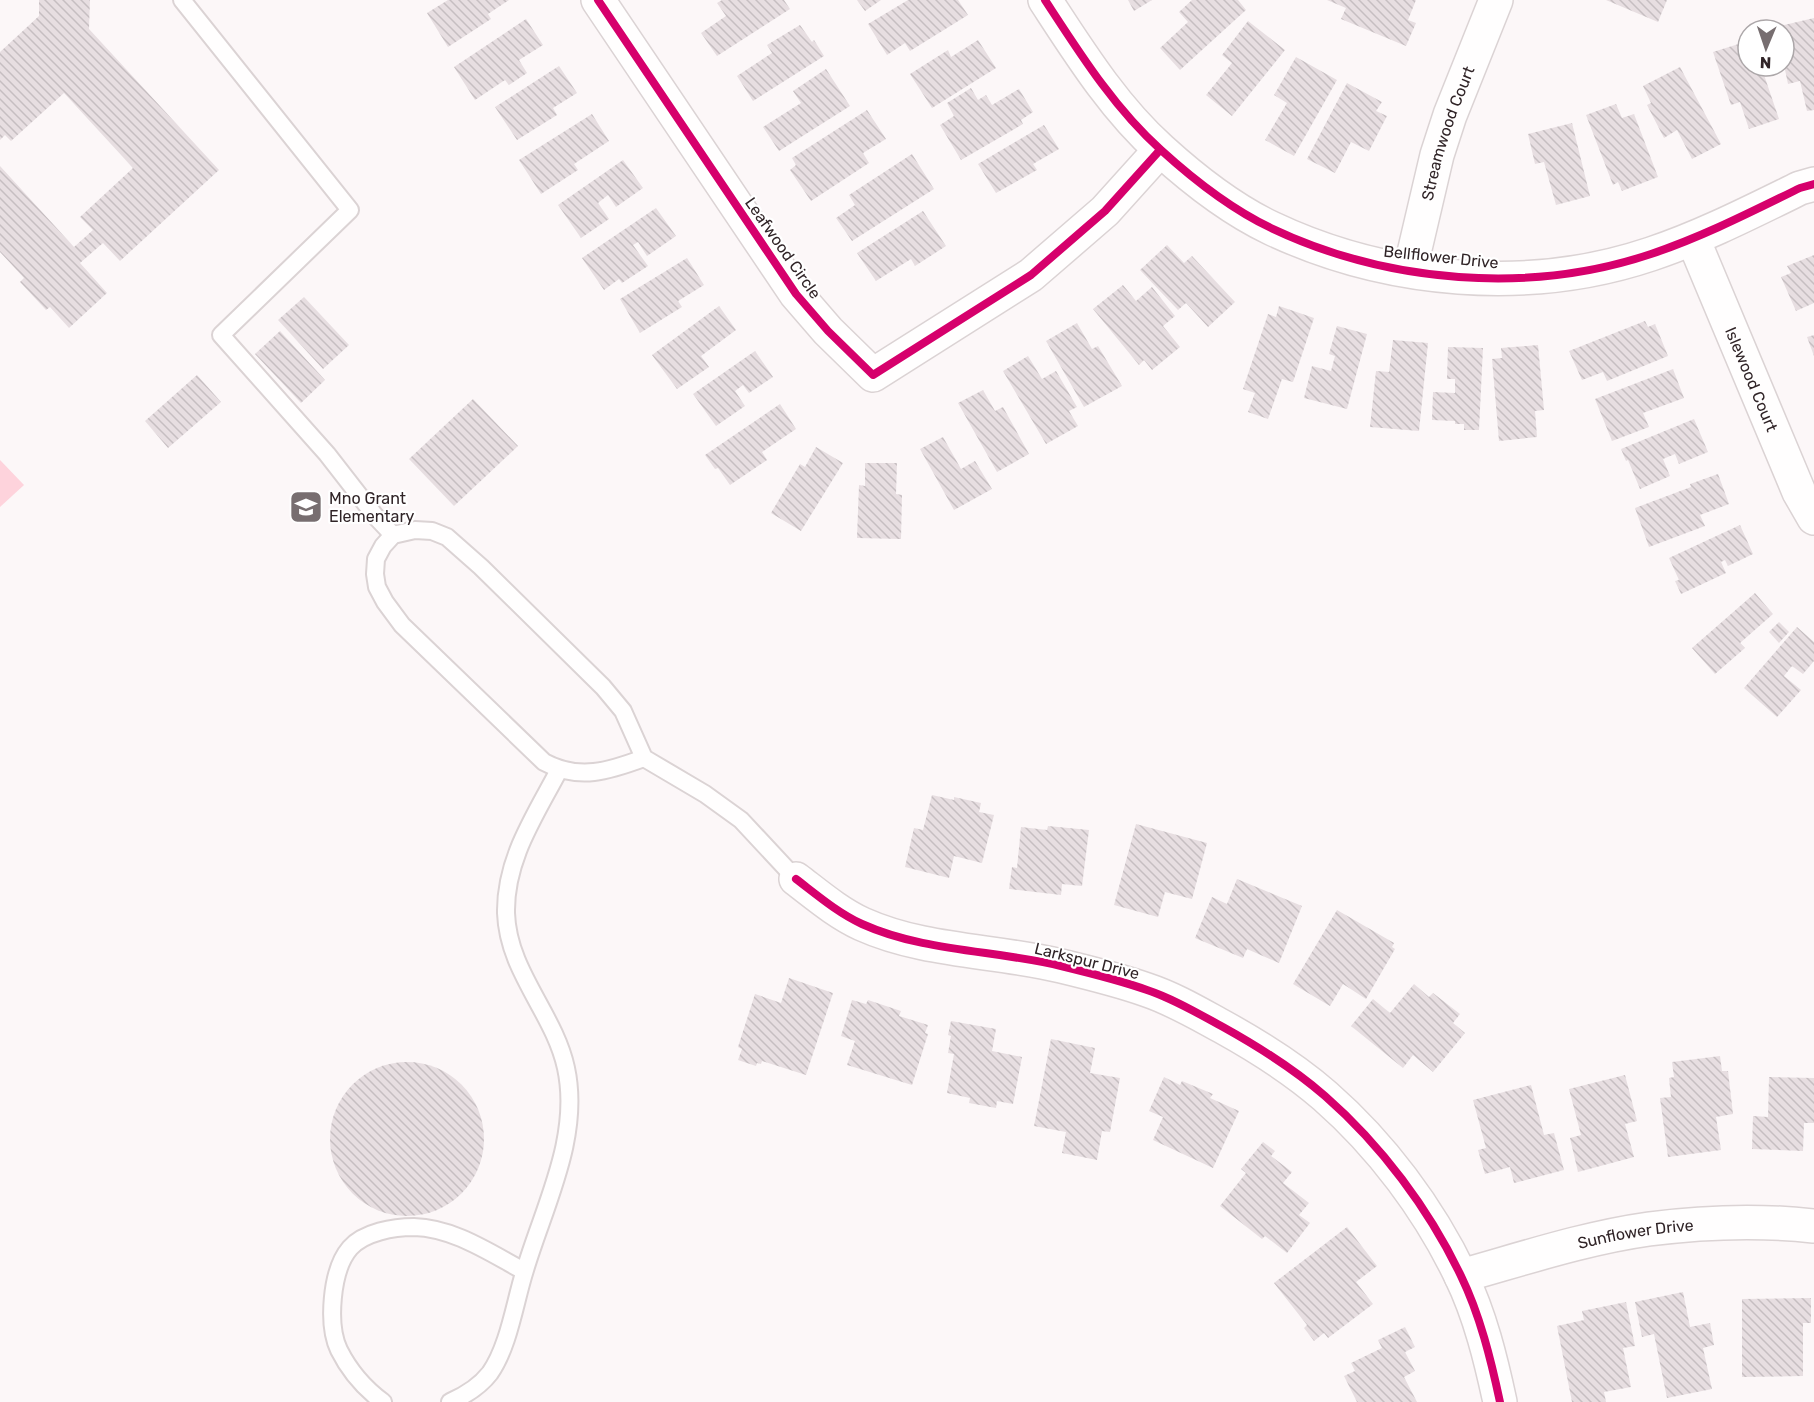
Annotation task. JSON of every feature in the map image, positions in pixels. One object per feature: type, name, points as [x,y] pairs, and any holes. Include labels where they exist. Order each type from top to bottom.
[{"type":"street","name":"Leafwood Circle","points":[[598,0],[796,294],[828,331],[873,375],[1031,275],[1105,211],[1160,150]]},
{"type":"street","name":"Bellflower Drive","points":[[1045,0],[1123,110],[1160,150],[1208,189],[1270,227],[1303,242],[1348,257],[1410,270],[1460,276],[1536,278],[1592,270],[1650,255],[1693,239],[1800,188],[1814,184]]},
{"type":"street","name":"Streamwood Court","points":[[1410,270],[1437,155],[1450,115],[1496,0]]},
{"type":"street","name":"Islewood Court","points":[[1693,239],[1799,492],[1814,518]]},
{"type":"street","name":"Larkspur Drive","points":[[796,879],[846,916],[878,930],[947,947],[1042,961],[1119,981],[1182,1005],[1277,1060],[1320,1093],[1370,1142],[1417,1198],[1461,1276],[1482,1332],[1500,1402]]},
{"type":"street","name":"Sunflower Drive","points":[[1461,1276],[1594,1240],[1649,1229],[1752,1223],[1814,1226]]},
{"type":"lane","points":[[182,0],[350,210],[221,335],[327,454],[376,517],[393,535]]},
{"type":"lane","points":[[644,758],[596,773],[559,770],[544,762],[402,625],[385,603],[377,587],[375,574],[376,559],[383,546],[393,535],[415,530],[432,531],[447,537],[603,687],[623,711],[644,758],[705,794],[741,820],[796,879]]},
{"type":"lane","points":[[450,1402],[465,1395],[492,1371],[512,1322],[524,1271],[559,1170],[566,1130],[570,1096],[566,1067],[512,954],[506,914],[507,884],[515,855],[559,770]]},
{"type":"lane","points":[[383,1402],[368,1391],[338,1348],[332,1300],[338,1272],[350,1248],[363,1238],[387,1230],[415,1227],[444,1232],[466,1240],[524,1271]]},
{"type":"shaded area","points":[[0,460],[24,485],[0,507]]},
{"type":"building","points":[[39,0],[90,0],[89,29],[219,170],[120,261],[103,243],[80,263],[107,293],[69,328],[50,307],[46,310],[20,282],[24,278],[0,252],[0,166],[74,247],[93,230],[80,217],[133,168],[64,93],[11,141],[5,135],[0,140],[0,52],[39,16]]},
{"type":"building","points":[[448,0],[509,0],[488,14],[491,19],[448,47],[427,13]]},
{"type":"building","points":[[722,0],[784,0],[790,9],[717,56],[701,33],[726,16],[717,3]]},
{"type":"building","points":[[857,0],[881,0],[865,11]]},
{"type":"building","points":[[908,0],[958,0],[968,15],[910,51],[905,43],[887,55],[868,24]]},
{"type":"building","points":[[1128,0],[1152,0],[1134,11]]},
{"type":"building","points":[[1192,0],[1238,0],[1246,10],[1180,70],[1160,48],[1188,22],[1179,12]]},
{"type":"building","points":[[1327,0],[1416,0],[1408,20],[1416,23],[1406,46],[1341,19],[1346,8]]},
{"type":"building","points":[[1606,0],[1667,0],[1658,22]]},
{"type":"building","points":[[1814,18],[1814,110],[1807,111],[1800,81],[1788,84],[1787,78],[1796,78],[1796,22]]},
{"type":"building","points":[[526,19],[543,45],[519,60],[527,73],[509,85],[505,80],[475,100],[454,67]]},
{"type":"building","points":[[1248,21],[1285,50],[1232,116],[1206,95],[1232,63],[1222,55]]},
{"type":"building","points":[[800,25],[812,42],[814,40],[824,56],[753,101],[737,76],[772,53],[767,45]]},
{"type":"building","points":[[978,40],[996,68],[932,108],[910,74],[948,50],[951,57]]},
{"type":"building","points":[[1736,45],[1736,78],[1765,78],[1779,119],[1749,129],[1740,102],[1731,105],[1713,52]]},
{"type":"building","points":[[1296,57],[1337,80],[1294,156],[1265,140],[1287,103],[1274,95]]},
{"type":"building","points":[[559,66],[577,93],[553,108],[557,115],[517,140],[495,107]]},
{"type":"building","points":[[1680,67],[1721,144],[1692,159],[1677,130],[1664,138],[1647,105],[1651,103],[1643,86]]},
{"type":"building","points":[[826,69],[850,106],[779,151],[763,127],[801,103],[793,91]]},
{"type":"building","points":[[1347,83],[1382,102],[1376,111],[1387,116],[1369,151],[1351,142],[1335,173],[1307,159]]},
{"type":"building","points":[[971,88],[978,100],[986,95],[992,105],[1019,89],[1033,112],[1021,120],[1023,124],[961,160],[940,125],[954,116],[947,103]]},
{"type":"building","points":[[1616,104],[1622,118],[1634,114],[1658,177],[1622,191],[1618,182],[1613,185],[1586,115]]},
{"type":"building","points":[[867,110],[886,139],[863,153],[869,163],[811,201],[790,170],[796,165],[792,158]]},
{"type":"building","points":[[592,114],[609,141],[574,164],[578,170],[541,194],[519,160]]},
{"type":"building","points":[[1572,123],[1590,196],[1556,205],[1544,162],[1535,164],[1528,134]]},
{"type":"building","points":[[1044,125],[1059,149],[1033,164],[1037,170],[996,193],[978,164]]},
{"type":"building","points":[[912,154],[934,189],[852,241],[836,218],[855,205],[849,195]]},
{"type":"building","points":[[623,160],[643,188],[616,207],[608,195],[598,203],[609,219],[581,238],[558,205]]},
{"type":"building","points":[[656,208],[676,236],[647,256],[638,242],[633,245],[648,266],[622,283],[619,279],[604,290],[582,258]]},
{"type":"building","points":[[923,211],[946,246],[915,266],[911,259],[876,281],[857,253]]},
{"type":"building","points":[[1167,245],[1184,263],[1192,256],[1235,302],[1208,327],[1186,303],[1178,310],[1140,270]]},
{"type":"building","points":[[1814,255],[1814,303],[1796,311],[1781,277],[1791,273],[1787,266]]},
{"type":"building","points":[[687,258],[704,285],[678,301],[682,307],[640,333],[620,299]]},
{"type":"building","points":[[1123,285],[1136,301],[1152,287],[1175,316],[1163,326],[1180,347],[1152,370],[1144,360],[1139,365],[1093,309]]},
{"type":"building","points":[[304,297],[349,345],[323,369],[278,320]]},
{"type":"building","points":[[719,306],[736,330],[701,356],[709,367],[677,389],[652,355]]},
{"type":"building","points":[[1279,306],[1314,318],[1293,382],[1282,379],[1268,419],[1248,412],[1255,393],[1243,389],[1268,314],[1276,317]]},
{"type":"building","points":[[1645,321],[1648,327],[1655,324],[1668,356],[1607,381],[1603,372],[1582,380],[1569,351]]},
{"type":"building","points":[[1077,323],[1092,349],[1098,346],[1122,386],[1084,407],[1046,341]]},
{"type":"building","points":[[1337,326],[1367,334],[1347,409],[1304,398],[1312,366],[1331,371],[1335,356],[1329,354]]},
{"type":"building","points":[[280,331],[325,380],[301,403],[255,354]]},
{"type":"building","points":[[1814,335],[1814,356],[1807,337]]},
{"type":"building","points":[[1393,340],[1428,343],[1419,431],[1370,427],[1376,371],[1389,372]]},
{"type":"building","points":[[1538,345],[1544,410],[1535,411],[1537,437],[1499,441],[1492,359],[1502,358],[1501,348]]},
{"type":"building","points":[[1448,347],[1483,348],[1479,430],[1464,430],[1464,424],[1455,424],[1455,421],[1432,420],[1433,392],[1455,393],[1455,379],[1447,379]]},
{"type":"building","points":[[755,351],[773,377],[749,393],[743,385],[735,391],[745,406],[716,426],[693,394]]},
{"type":"building","points":[[1028,356],[1042,379],[1056,371],[1077,407],[1069,411],[1078,426],[1046,444],[1003,371]]},
{"type":"building","points":[[1673,369],[1684,398],[1643,413],[1649,427],[1612,441],[1595,399]]},
{"type":"building","points":[[197,375],[221,402],[168,448],[145,421]]},
{"type":"building","points":[[983,390],[995,411],[1003,407],[1029,454],[997,472],[958,403]]},
{"type":"building","points":[[473,399],[518,446],[454,506],[409,459]]},
{"type":"building","points":[[780,404],[796,429],[762,452],[767,460],[730,485],[705,455]]},
{"type":"building","points":[[1694,419],[1708,452],[1679,464],[1675,454],[1663,459],[1670,476],[1640,489],[1621,449]]},
{"type":"building","points":[[943,437],[961,469],[975,461],[992,489],[954,510],[920,449]]},
{"type":"building","points":[[816,447],[843,463],[801,531],[771,513],[800,464],[805,467]]},
{"type":"building","points":[[865,463],[897,463],[896,494],[902,495],[901,539],[857,538],[859,485],[865,486]]},
{"type":"building","points":[[1718,474],[1729,504],[1700,515],[1705,526],[1649,547],[1635,508]]},
{"type":"building","points":[[1740,525],[1753,554],[1728,566],[1725,560],[1721,562],[1726,573],[1681,594],[1675,581],[1679,580],[1669,558]]},
{"type":"building","points":[[1755,593],[1773,614],[1740,643],[1745,648],[1715,674],[1692,648]]},
{"type":"building","points":[[1779,622],[1789,632],[1779,643],[1769,632]]},
{"type":"building","points":[[1797,627],[1814,642],[1814,661],[1803,674],[1792,666],[1784,676],[1801,690],[1777,717],[1744,688]]},
{"type":"building","points":[[932,795],[981,803],[979,812],[994,815],[982,863],[954,856],[949,878],[905,867],[914,828],[923,830]]},
{"type":"building","points":[[1136,824],[1207,843],[1192,899],[1165,892],[1158,917],[1114,905]]},
{"type":"building","points":[[1048,826],[1089,830],[1082,886],[1062,884],[1061,895],[1009,889],[1012,867],[1017,868],[1021,827],[1047,830]]},
{"type":"building","points":[[1237,879],[1302,906],[1279,963],[1247,949],[1243,958],[1195,938],[1212,897],[1227,904]]},
{"type":"building","points":[[1337,910],[1394,943],[1392,947],[1395,949],[1366,999],[1343,984],[1330,1006],[1293,984]]},
{"type":"building","points":[[789,978],[833,993],[806,1075],[762,1061],[756,1066],[738,1060],[742,1049],[738,1047],[755,994],[781,1003]]},
{"type":"building","points":[[1414,984],[1429,997],[1433,993],[1460,1014],[1453,1023],[1465,1033],[1433,1072],[1413,1055],[1403,1068],[1351,1026],[1373,999],[1390,1013]]},
{"type":"building","points":[[852,1000],[866,1004],[868,1000],[901,1011],[899,1016],[928,1025],[925,1033],[928,1034],[912,1085],[847,1065],[855,1041],[841,1036]]},
{"type":"building","points":[[951,1021],[996,1029],[992,1051],[1022,1057],[1013,1104],[997,1101],[996,1108],[969,1103],[970,1098],[947,1093],[954,1054],[948,1053]]},
{"type":"building","points":[[1051,1039],[1095,1048],[1090,1073],[1120,1078],[1110,1132],[1102,1131],[1097,1160],[1062,1153],[1066,1132],[1034,1126]]},
{"type":"building","points":[[1720,1056],[1722,1071],[1728,1071],[1733,1114],[1716,1117],[1721,1150],[1668,1157],[1660,1098],[1671,1097],[1669,1078],[1674,1077],[1672,1062]]},
{"type":"building","points":[[407,1062],[436,1068],[450,1075],[461,1085],[471,1096],[478,1110],[484,1139],[478,1168],[471,1182],[461,1193],[450,1203],[436,1210],[407,1216],[378,1210],[364,1203],[353,1193],[343,1182],[336,1168],[330,1139],[336,1110],[343,1096],[353,1085],[364,1075],[378,1068]]},
{"type":"building","points":[[1625,1075],[1637,1121],[1625,1124],[1634,1157],[1578,1172],[1570,1138],[1581,1135],[1569,1089]]},
{"type":"building","points":[[1164,1077],[1180,1085],[1182,1081],[1213,1094],[1210,1098],[1239,1111],[1213,1168],[1153,1140],[1163,1117],[1149,1111]]},
{"type":"building","points":[[1769,1077],[1814,1078],[1814,1123],[1804,1123],[1803,1151],[1752,1149],[1753,1116],[1768,1117]]},
{"type":"building","points":[[1531,1085],[1544,1135],[1554,1133],[1564,1170],[1514,1183],[1510,1167],[1485,1174],[1478,1150],[1486,1148],[1473,1100]]},
{"type":"building","points":[[1263,1142],[1275,1151],[1271,1156],[1292,1172],[1283,1183],[1309,1203],[1299,1215],[1310,1223],[1287,1253],[1265,1236],[1262,1239],[1220,1206],[1246,1173],[1241,1169]]},
{"type":"building","points":[[1347,1227],[1377,1266],[1356,1282],[1373,1304],[1328,1338],[1324,1333],[1314,1341],[1304,1328],[1307,1325],[1274,1283]]},
{"type":"building","points":[[1683,1292],[1690,1327],[1710,1323],[1714,1345],[1703,1348],[1712,1389],[1667,1398],[1654,1334],[1642,1337],[1635,1302]]},
{"type":"building","points":[[1811,1298],[1811,1323],[1803,1323],[1803,1376],[1742,1377],[1742,1299]]},
{"type":"building","points":[[1626,1302],[1635,1346],[1623,1348],[1631,1387],[1604,1392],[1606,1402],[1572,1402],[1557,1326],[1584,1320],[1582,1311]]},
{"type":"building","points":[[1405,1327],[1415,1347],[1405,1352],[1415,1371],[1404,1377],[1417,1402],[1357,1402],[1344,1376],[1355,1371],[1351,1363],[1382,1348],[1378,1340]]},
{"type":"cycle path","points":[[598,0],[796,294],[828,331],[873,375],[1031,275],[1105,211],[1160,150]]},
{"type":"cycle path","points":[[1045,0],[1113,98],[1144,134],[1186,172],[1227,203],[1271,228],[1316,247],[1362,261],[1410,271],[1459,277],[1508,278],[1556,275],[1604,267],[1651,254],[1689,240],[1800,188],[1814,184]]},
{"type":"cycle path","points":[[796,879],[845,915],[886,933],[935,945],[1061,966],[1157,994],[1186,1007],[1236,1035],[1301,1077],[1346,1115],[1365,1135],[1402,1179],[1434,1226],[1474,1306],[1489,1354],[1500,1402]]},
{"type":"place","name":"Mno Grant Elementary","points":[[306,507]]}]
